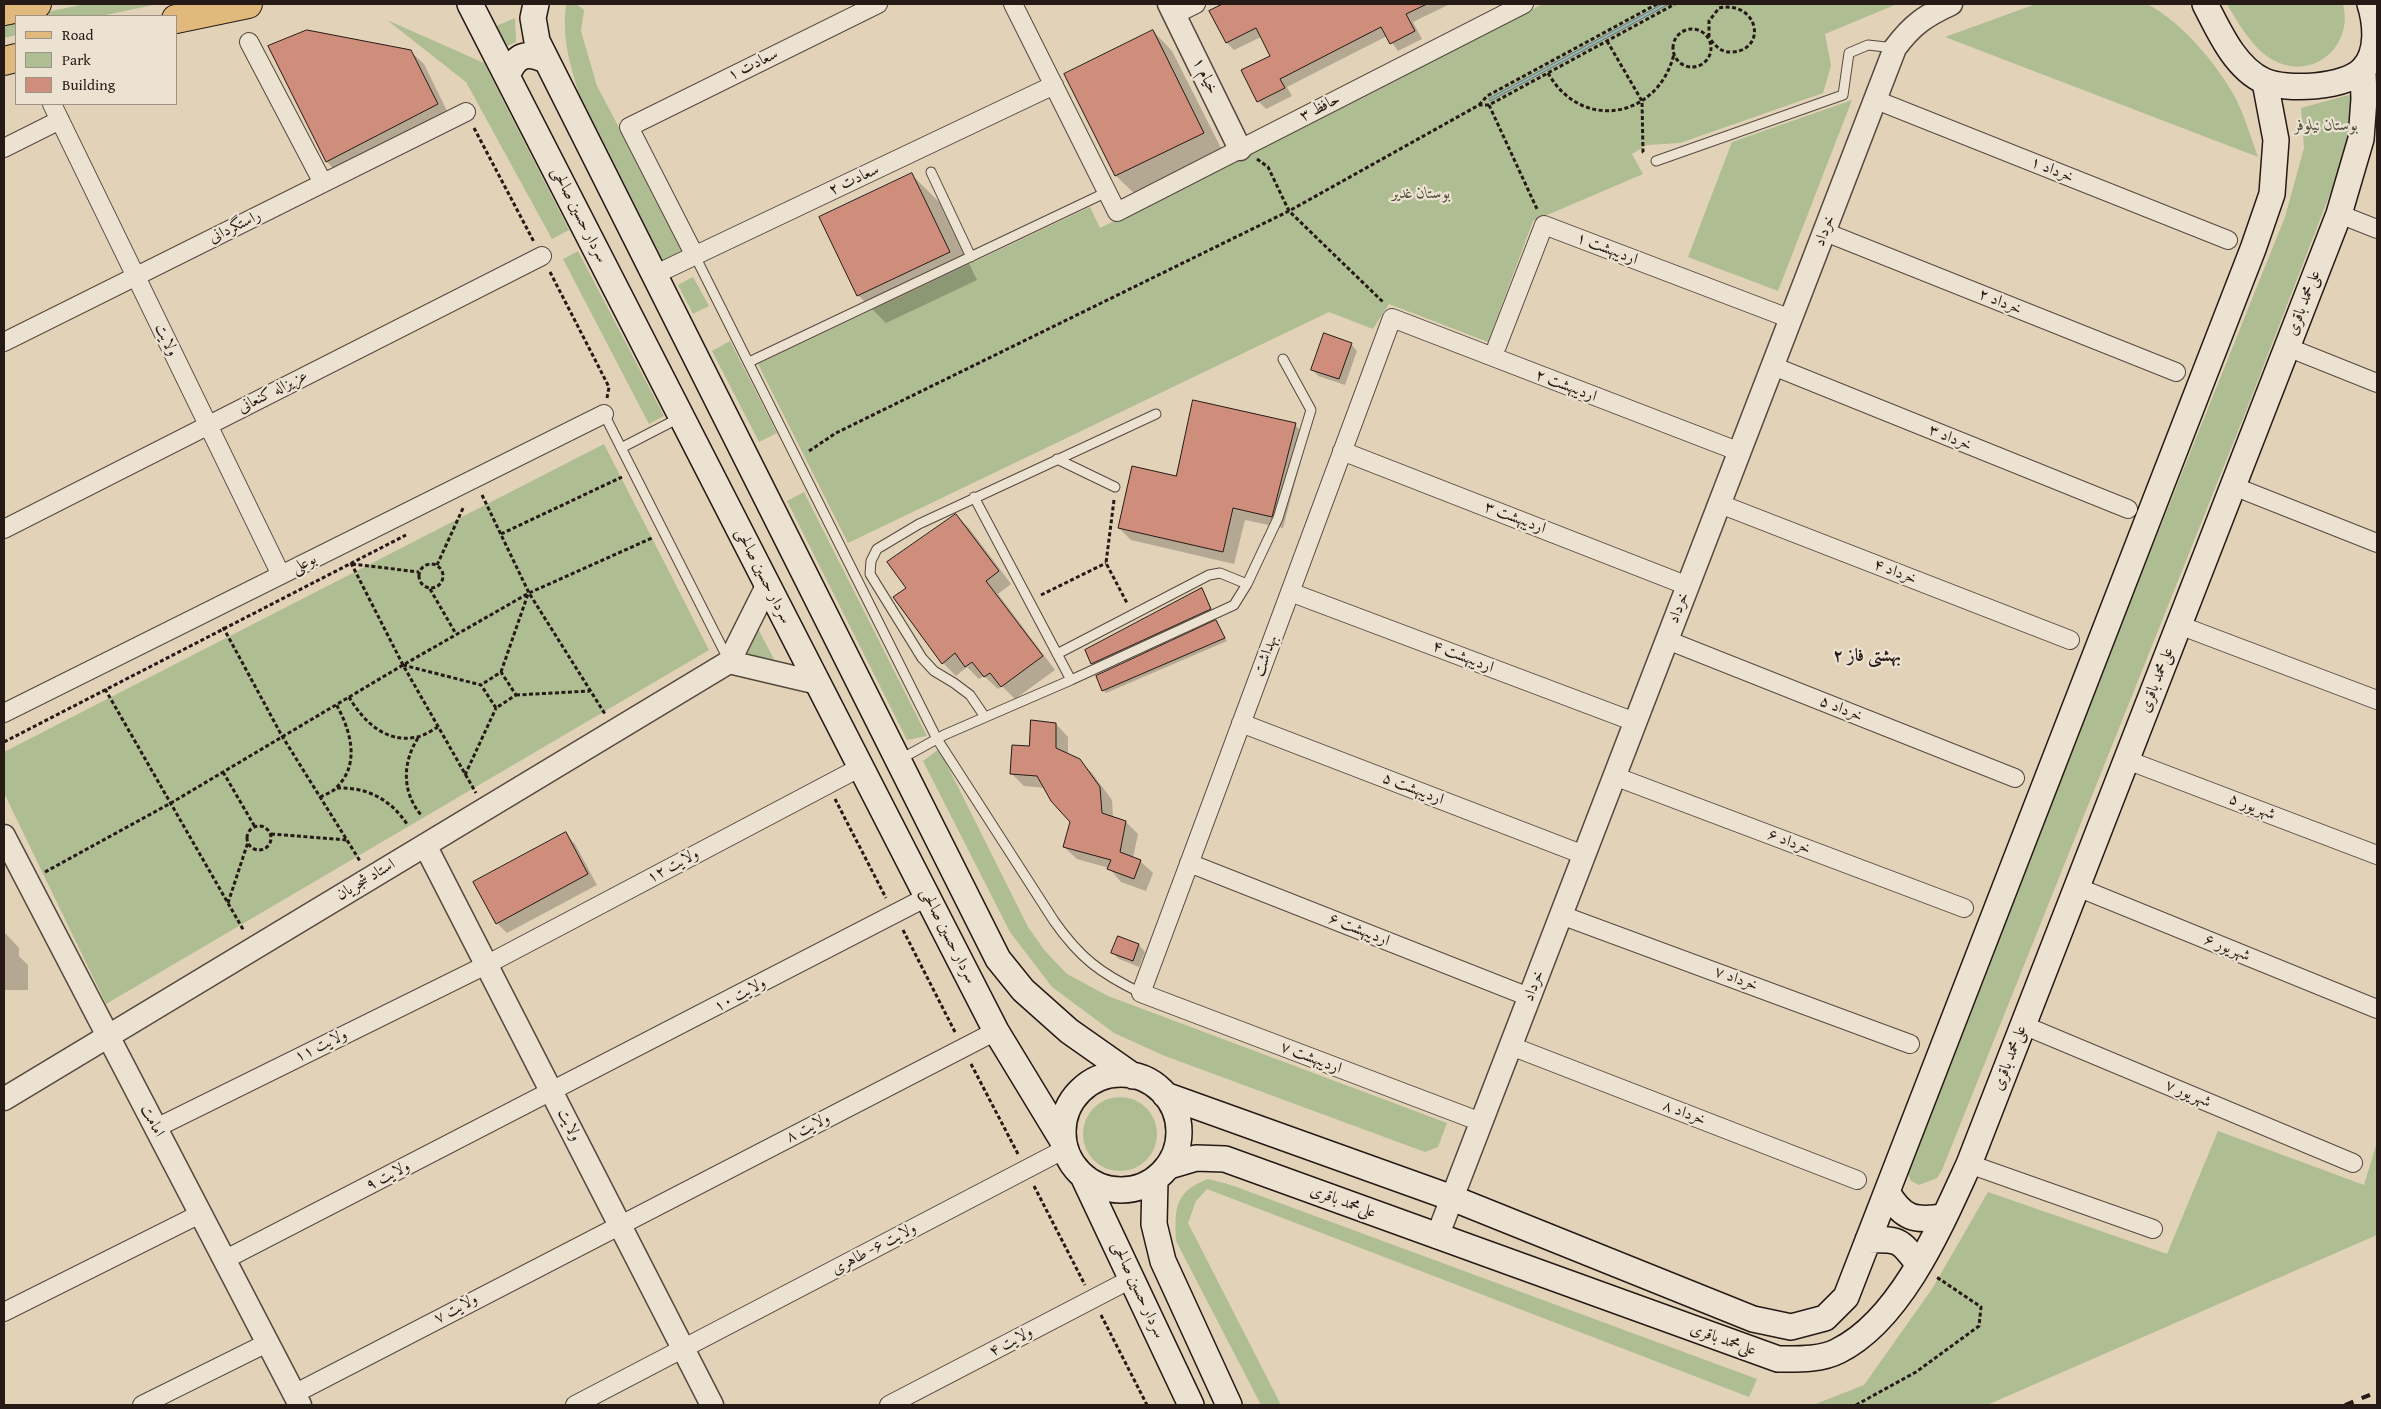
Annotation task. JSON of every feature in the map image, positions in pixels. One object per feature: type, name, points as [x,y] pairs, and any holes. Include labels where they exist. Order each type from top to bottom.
[{"type":"main road","points":[[4,11],[37,4]]},
{"type":"main road","points":[[178,19],[248,4]]},
{"type":"main road","name":"سردار حسین صالحی","points":[[470,4],[996,1031],[1065,1146]]},
{"type":"main road","points":[[536,4],[534,29],[547,61],[998,959],[1023,990],[1069,1032],[1133,1076]]},
{"type":"main road","points":[[2205,4],[2230,48],[2247,70],[2265,82],[2287,86],[2312,86],[2342,81],[2373,62]]},
{"type":"main road","name":"علی‌محمد باقری","points":[[1162,1173],[1196,1158],[1225,1159],[1778,1359],[1804,1359],[1837,1352],[1872,1328],[1904,1289],[1944,1217],[1969,1164],[2339,214],[2361,139],[2364,99],[2373,62],[2375,30],[2370,4]]},
{"type":"main road","points":[[507,76],[512,64],[522,57],[534,55],[547,61]]},
{"type":"main road","name":"علی‌محمد باقری","points":[[1165,1095],[1452,1198],[1753,1319],[1791,1327],[1825,1318],[1846,1297],[2253,250],[2272,194],[2276,140],[2265,82]]},
{"type":"main road","points":[[1162,1173],[1141,1187],[1126,1190],[1110,1189],[1096,1185],[1083,1176],[1072,1164],[1065,1146],[1063,1124],[1069,1106],[1080,1091],[1096,1080],[1114,1075],[1133,1076],[1151,1082],[1165,1095],[1176,1111],[1179,1130],[1177,1149],[1162,1173],[1154,1224],[1163,1261],[1229,1405]]},
{"type":"main road","name":"سردار حسین صالحی","points":[[1083,1176],[1133,1278],[1191,1405]]},
{"type":"main road","points":[[1886,1192],[1904,1215],[1922,1220],[1944,1217]]},
{"type":"main road","points":[[1868,1240],[1897,1240],[1907,1248],[1918,1264]]},
{"type":"street","name":"سعادت ۱","points":[[695,256],[629,127],[878,4]]},
{"type":"street","points":[[1013,4],[1107,192]]},
{"type":"street","points":[[1172,9],[1196,4]]},
{"type":"street","name":"حافظ ۳","points":[[1107,192],[1116,212],[1524,4]]},
{"type":"street","name":"خرداد","points":[[1437,1237],[1895,48],[1910,29],[1928,14],[1951,4]]},
{"type":"street","name":"خیام ۱","points":[[1172,9],[1240,149]]},
{"type":"street","points":[[249,42],[323,183]]},
{"type":"street","name":"سعادت ۲","points":[[654,275],[1054,86]]},
{"type":"street","name":"خرداد ۱","points":[[1876,100],[2228,240]]},
{"type":"street","name":"ولایت","points":[[52,105],[280,575]]},
{"type":"street","name":"راستگردانی","points":[[4,342],[466,112]]},
{"type":"street","points":[[4,148],[60,120]]},
{"type":"street","points":[[2339,214],[2377,229]]},
{"type":"street","points":[[1497,346],[1544,225]]},
{"type":"street","name":"اردیبهشت ۱","points":[[1544,225],[1791,319]]},
{"type":"street","name":"خرداد ۲","points":[[1825,232],[2176,372]]},
{"type":"street","name":"عزیزاله کنعانی","points":[[4,529],[542,256]]},
{"type":"street","name":"بهداشت","points":[[1141,993],[1392,318]]},
{"type":"street","name":"اردیبهشت ۲","points":[[1392,318],[1740,452]]},
{"type":"street","points":[[2287,347],[2377,383]]},
{"type":"street","name":"خرداد ۳","points":[[1773,366],[2128,510]]},
{"type":"street","name":"بوعلی","points":[[4,713],[604,414]]},
{"type":"street","name":"اردیبهشت ۳","points":[[1342,451],[1688,586]]},
{"type":"street","points":[[2233,486],[2377,543]]},
{"type":"street","name":"خرداد ۴","points":[[1720,504],[2070,640]]},
{"type":"street","points":[[768,584],[729,662],[818,682]]},
{"type":"street","name":"اردیبهشت ۴","points":[[1290,592],[1636,722]]},
{"type":"street","points":[[2179,625],[2377,700]]},
{"type":"street","name":"خرداد ۵","points":[[1667,640],[2015,778]]},
{"type":"street","name":"استاد شجریان","points":[[4,1099],[729,662]]},
{"type":"street","name":"اردیبهشت ۵","points":[[1241,723],[1584,855]]},
{"type":"street","name":"شهریور ۵","points":[[2127,760],[2377,855]]},
{"type":"street","name":"ولایت ۱۲","points":[[486,965],[861,767]]},
{"type":"street","name":"خرداد ۶","points":[[1614,776],[1964,908]]},
{"type":"street","name":"امامت","points":[[4,836],[297,1399]]},
{"type":"street","name":"ولایت","points":[[425,845],[712,1405]]},
{"type":"street","name":"اردیبهشت ۶","points":[[1190,863],[1530,997]]},
{"type":"street","name":"شهریور ۶","points":[[2077,887],[2377,1009]]},
{"type":"street","name":"ولایت ۱۰","points":[[552,1092],[927,897]]},
{"type":"street","name":"خرداد ۷","points":[[1561,915],[1910,1044]]},
{"type":"street","name":"ولایت ۱۱","points":[[156,1128],[486,965]]},
{"type":"street","name":"اردیبهشت ۷","points":[[1141,993],[1481,1122]]},
{"type":"street","name":"شهریور ۷","points":[[2023,1025],[2353,1163]]},
{"type":"street","name":"ولایت ۸","points":[[619,1224],[996,1031]]},
{"type":"street","name":"خرداد ۸","points":[[1511,1046],[1857,1180]]},
{"type":"street","name":"ولایت ۹","points":[[224,1260],[552,1092]]},
{"type":"street","name":"ولایت ۶- طاهری","points":[[575,1405],[1026,1170],[1065,1146]]},
{"type":"street","points":[[1969,1164],[2153,1228]]},
{"type":"street","points":[[4,1312],[200,1214]]},
{"type":"street","name":"ولایت ۷","points":[[297,1399],[619,1224]]},
{"type":"street","name":"ولایت ۴","points":[[889,1405],[1133,1278]]},
{"type":"street","points":[[142,1405],[268,1343]]},
{"type":"lane","points":[[1656,161],[1843,95],[1849,53],[1868,45],[1895,48]]},
{"type":"lane","points":[[931,172],[971,257]]},
{"type":"lane","points":[[749,362],[1107,192]]},
{"type":"lane","points":[[695,256],[937,739],[1073,948],[1096,968],[1141,993]]},
{"type":"lane","points":[[899,760],[985,716],[1071,680],[1234,605],[1247,584],[1278,518],[1311,410],[1283,359]]},
{"type":"lane","points":[[604,414],[729,662]]},
{"type":"lane","points":[[985,716],[970,695],[954,682],[934,671],[922,658],[870,574],[871,561],[877,549],[919,524],[974,497],[1156,414]]},
{"type":"lane","points":[[621,448],[682,417]]},
{"type":"lane","points":[[1057,459],[1116,487]]},
{"type":"lane","points":[[974,497],[1071,680]]},
{"type":"lane","points":[[1057,654],[1210,575],[1220,573],[1247,584]]},
{"type":"path","points":[[797,459],[836,433],[1289,211],[1479,105],[1487,96],[1657,4]]},
{"type":"path","points":[[1479,105],[1489,105],[1675,4]]},
{"type":"path","points":[[1548,73],[1563,93],[1587,108],[1616,110],[1642,101],[1654,92],[1670,68],[1674,54],[1673,42],[1686,29],[1699,29],[1710,39],[1722,50],[1738,51],[1746,48],[1755,34],[1755,26],[1749,12],[1735,4],[1718,6],[1709,21],[1710,39],[1710,55],[1699,66],[1684,66],[1674,54]]},
{"type":"path","points":[[1607,41],[1642,101],[1643,152],[1656,161]]},
{"type":"path","points":[[1489,105],[1544,225]]},
{"type":"path","points":[[1240,149],[1268,167],[1289,211],[1382,300],[1392,318]]},
{"type":"path","points":[[501,534],[633,472]]},
{"type":"path","points":[[474,479],[529,593],[615,730]]},
{"type":"path","points":[[1116,487],[1106,563],[1133,614]]},
{"type":"path","points":[[476,499],[491,492]]},
{"type":"path","points":[[455,510],[470,502]]},
{"type":"path","points":[[437,565],[464,506]]},
{"type":"path","points":[[4,742],[412,532]]},
{"type":"path","points":[[27,882],[170,803],[403,664],[529,593],[664,533]]},
{"type":"path","points":[[342,545],[403,664],[485,809]]},
{"type":"path","points":[[351,563],[419,572]]},
{"type":"path","points":[[1029,601],[1106,563]]},
{"type":"path","points":[[430,589],[440,585],[444,574],[437,565],[426,564],[419,572],[420,583],[430,589],[456,634]]},
{"type":"path","points":[[481,685],[501,672],[529,593]]},
{"type":"path","points":[[214,609],[282,736],[370,878]]},
{"type":"path","points":[[403,664],[481,685],[496,708]]},
{"type":"path","points":[[93,669],[254,948]]},
{"type":"path","points":[[501,672],[516,695]]},
{"type":"path","points":[[465,775],[496,708],[516,695],[590,691]]},
{"type":"path","points":[[349,697],[363,718],[379,731],[404,738],[418,737],[438,727]]},
{"type":"path","points":[[336,704],[349,730],[351,742],[348,767],[337,788]]},
{"type":"path","points":[[418,737],[408,757],[406,779],[411,800],[421,815]]},
{"type":"path","points":[[223,772],[255,827]]},
{"type":"path","points":[[827,784],[1147,1405]]},
{"type":"path","points":[[320,797],[337,788],[364,790],[377,795],[395,808],[407,824]]},
{"type":"path","points":[[228,903],[248,841],[248,832],[255,827],[265,827],[271,834],[347,840]]},
{"type":"path","points":[[248,841],[255,850],[260,850],[270,845],[271,834]]},
{"type":"path","points":[[1856,1405],[1916,1372],[1979,1326],[1981,1307],[1918,1264]]},
{"type":"green space","points":[[85,4],[158,4],[106,15],[33,15]]},
{"type":"green space","points":[[566,4],[576,4],[584,10],[581,31],[597,86],[685,252],[664,262],[579,94],[567,49],[565,28]]},
{"type":"green space","name":"بوستان غدیر","points":[[1543,4],[1897,4],[1825,34],[1831,66],[1823,93],[1680,143],[1647,145],[1632,154],[1643,174],[1533,221],[1488,342],[1389,304],[1373,329],[1329,312],[848,543],[758,364],[1090,207],[1100,228]]},
{"type":"green space","points":[[2036,4],[2147,4],[2160,12],[2186,33],[2219,72],[2236,99],[2258,157],[1945,37]]},
{"type":"green space","points":[[2227,4],[2343,4],[2345,19],[2342,34],[2336,46],[2327,56],[2316,63],[2288,66],[2273,60],[2259,49],[2247,35]]},
{"type":"green space","points":[[515,18],[516,42],[503,48],[494,27]]},
{"type":"green space","points":[[15,19],[15,35],[4,38],[4,22]]},
{"type":"green space","points":[[387,20],[484,63],[569,230],[552,239],[466,82]]},
{"type":"green space","name":"بوستان نیلوفر","points":[[2352,94],[2348,147],[2250,401],[1942,1170],[1937,1178],[1919,1185],[1911,1181],[1904,1164],[2285,217],[2304,148],[2301,108]]},
{"type":"green space","points":[[1852,100],[1778,291],[1688,257],[1732,142]]},
{"type":"green space","points":[[578,251],[664,416],[649,424],[563,259]]},
{"type":"green space","points":[[693,277],[709,306],[693,314],[678,285]]},
{"type":"green space","points":[[730,341],[777,433],[759,442],[712,351]]},
{"type":"green space","points":[[604,444],[709,650],[106,1004],[4,793],[4,752]]},
{"type":"green space","points":[[804,492],[927,736],[907,740],[787,501]]},
{"type":"green space","points":[[757,627],[774,659],[742,656]]},
{"type":"green space","points":[[939,749],[1028,927],[1045,951],[1067,974],[1108,996],[1447,1123],[1438,1147],[1425,1152],[1165,1056],[1114,1033],[1052,987],[1010,932],[923,761]]},
{"type":"green space","points":[[1120,1097],[1134,1100],[1146,1108],[1154,1120],[1157,1134],[1154,1148],[1146,1160],[1134,1168],[1120,1171],[1106,1168],[1094,1160],[1086,1148],[1083,1134],[1086,1120],[1094,1108],[1106,1100]]},
{"type":"green space","points":[[2218,1131],[2364,1185],[2377,1142],[2377,1235],[1987,1405],[1813,1405],[1864,1385],[1932,1289],[1988,1192],[2167,1254]]},
{"type":"green space","points":[[1208,1179],[1231,1185],[1757,1379],[1749,1397],[1207,1189],[1196,1201],[1188,1223],[1281,1405],[1261,1405],[1176,1241],[1176,1219],[1179,1202],[1189,1190]]},
{"type":"water","points":[[1663,4],[1669,4],[1490,101],[1489,99]]},
{"type":"building","points":[[1223,4],[1427,4],[1406,14],[1415,31],[1390,44],[1381,27],[1280,79],[1285,88],[1257,102],[1241,70],[1270,56],[1256,28],[1226,43],[1209,11]]},
{"type":"building","points":[[307,30],[411,50],[438,104],[326,162],[268,46]]},
{"type":"building","points":[[1153,30],[1204,133],[1115,176],[1064,74]]},
{"type":"building","points":[[912,173],[950,252],[857,296],[819,217]]},
{"type":"building","points":[[1324,333],[1352,343],[1339,379],[1311,370]]},
{"type":"building","points":[[1193,400],[1296,423],[1272,517],[1233,508],[1223,552],[1118,528],[1132,466],[1176,476]]},
{"type":"building","points":[[956,514],[999,571],[986,581],[1043,656],[1001,687],[990,673],[984,677],[972,662],[965,667],[955,653],[942,664],[893,597],[906,588],[887,562]]},
{"type":"building","points":[[1202,588],[1211,609],[1091,664],[1085,650]]},
{"type":"building","points":[[1216,620],[1225,638],[1102,691],[1096,676]]},
{"type":"building","points":[[1031,720],[1056,723],[1056,748],[1080,759],[1100,787],[1102,813],[1126,821],[1120,852],[1141,860],[1134,879],[1107,869],[1111,860],[1063,847],[1070,822],[1051,801],[1037,776],[1010,774],[1012,745],[1029,746]]},
{"type":"building","points":[[566,832],[588,874],[496,924],[473,882]]},
{"type":"building","points":[[1118,936],[1139,944],[1133,961],[1111,953]]},
{"type":"railway","points":[[2345,1405],[2377,1392]]},
{"type":"district","name":"بهشتی فاز ۲","points":[[1867,656]]}]
